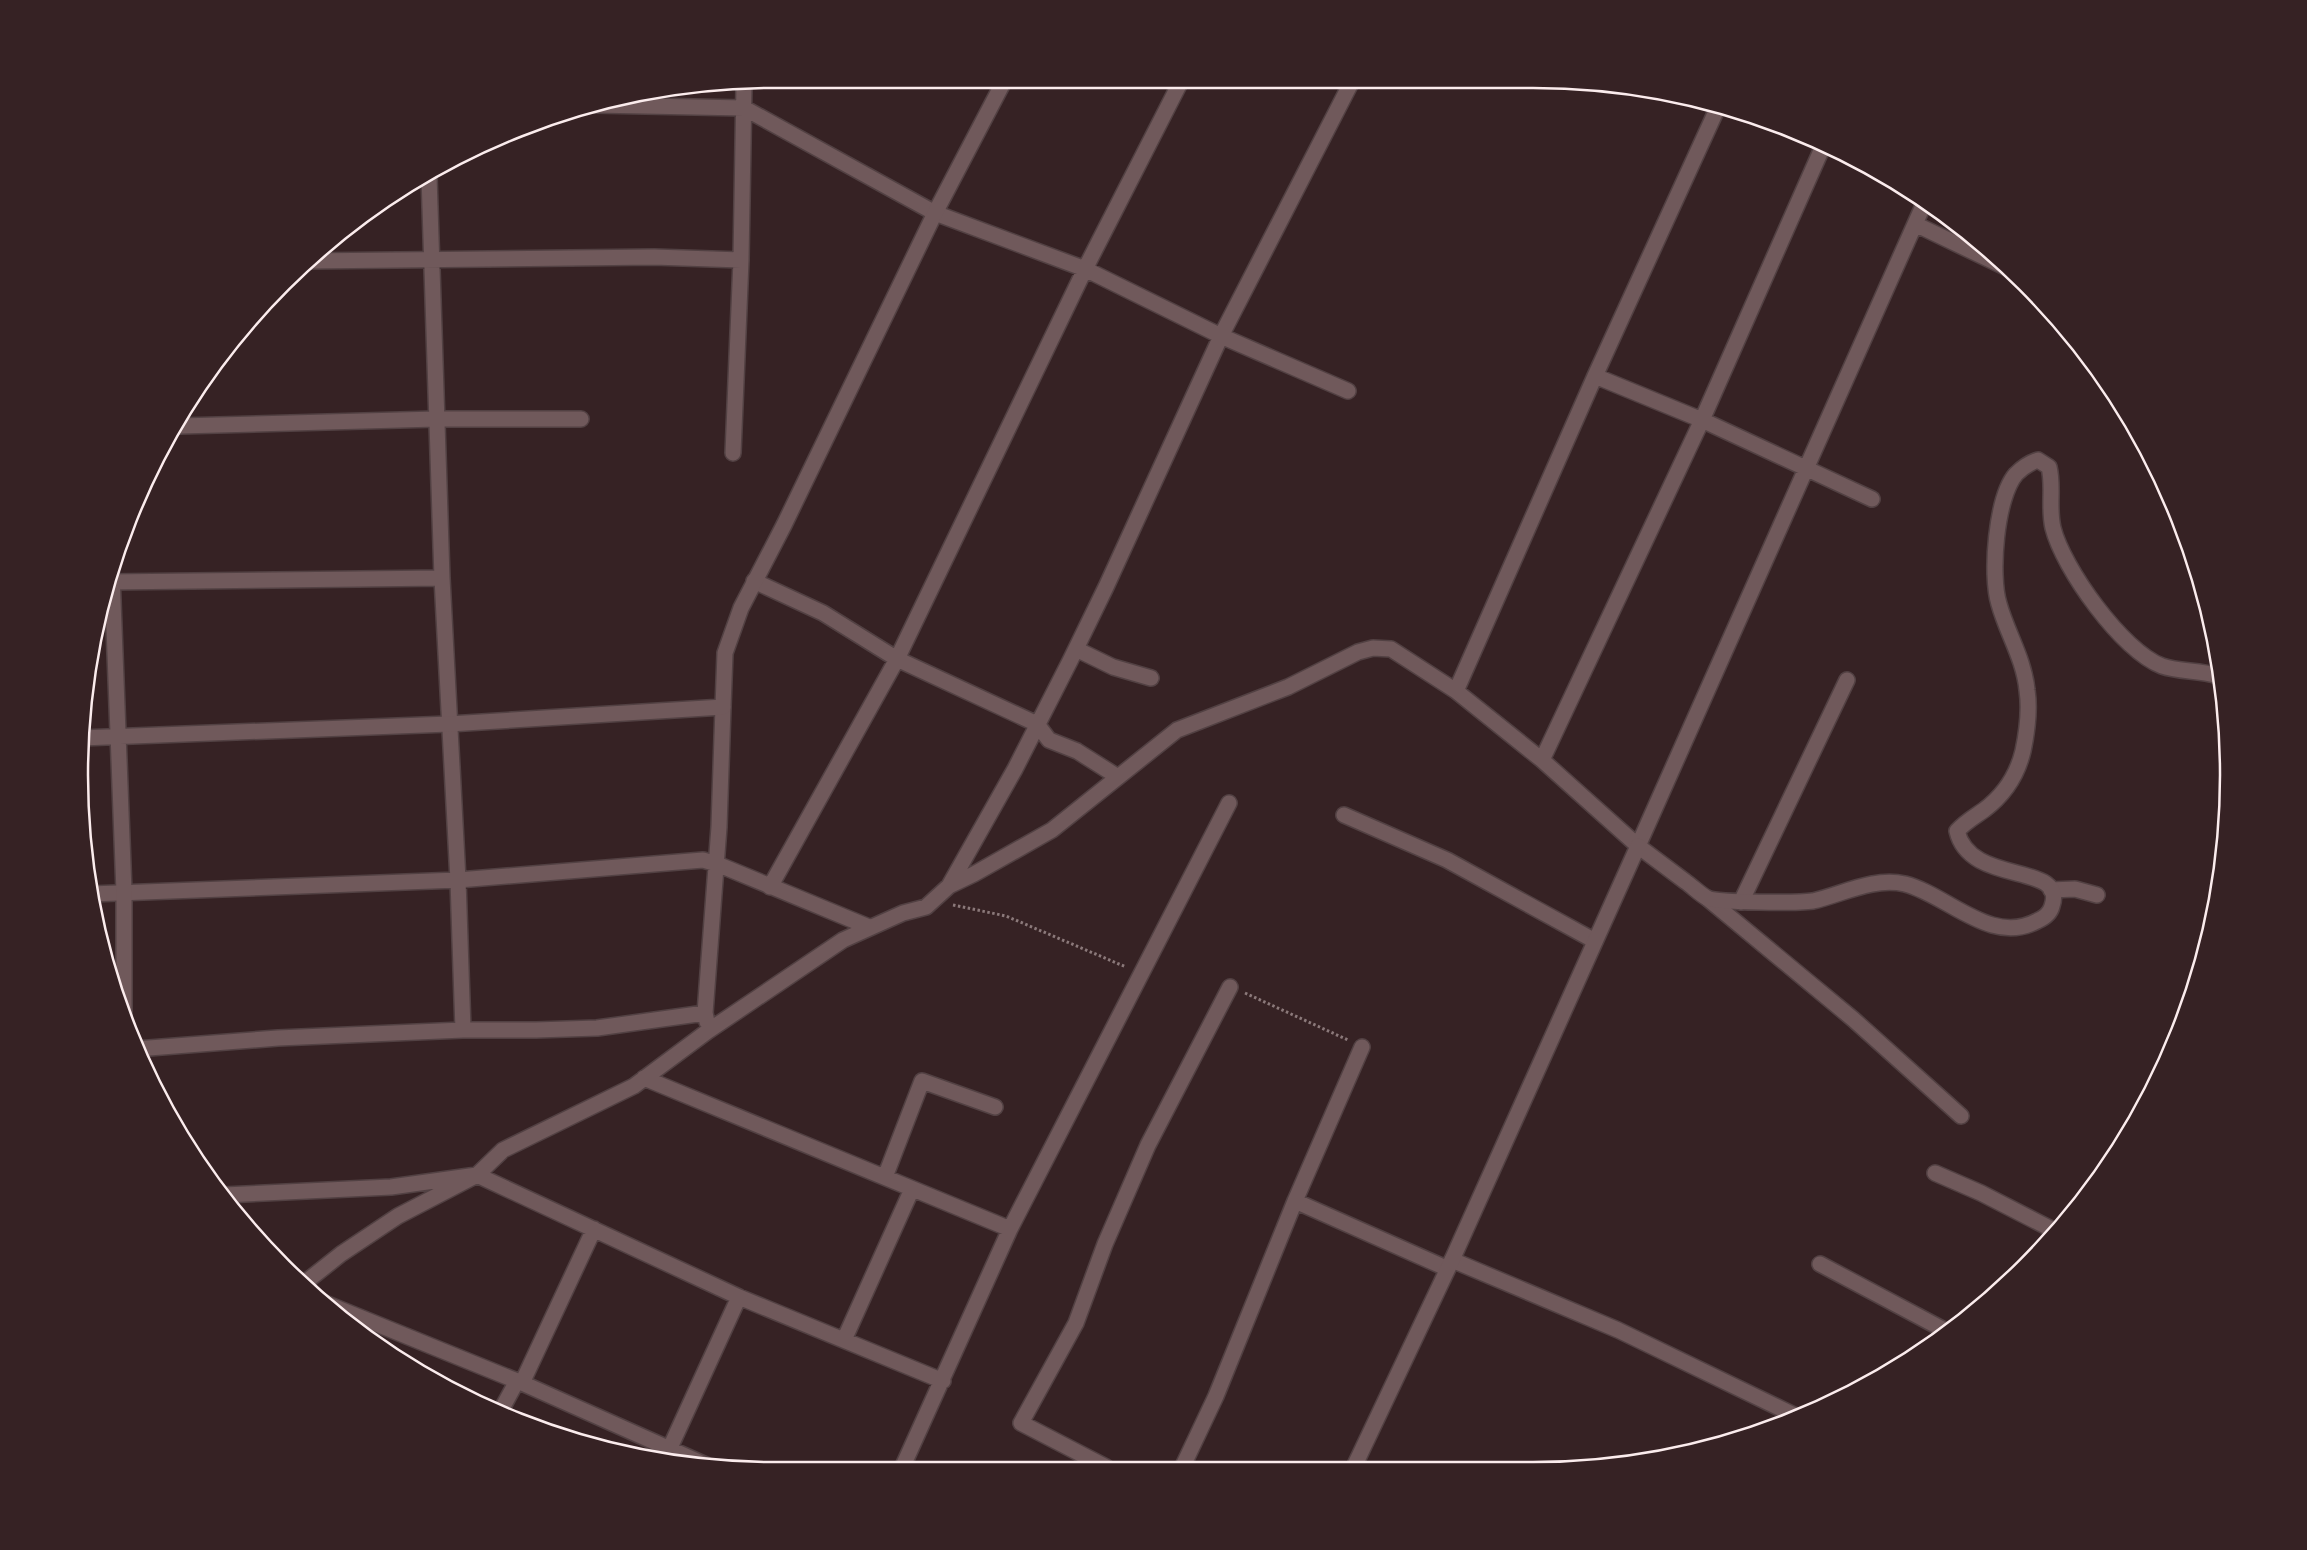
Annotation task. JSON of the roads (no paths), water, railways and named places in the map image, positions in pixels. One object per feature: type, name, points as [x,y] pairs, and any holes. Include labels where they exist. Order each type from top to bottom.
[{"type":"street","points":[[708,1031],[705,1013],[717,864],[725,652],[740,608],[936,213],[1000,88]]},
{"type":"street","points":[[770,887],[897,659],[1085,269],[1177,88]]},
{"type":"street","points":[[949,886],[1015,769],[1036,724],[1076,649],[1221,336],[1348,88]]},
{"type":"street","points":[[732,453],[741,260],[744,89]]},
{"type":"street","points":[[744,108],[752,89]]},
{"type":"street","points":[[621,106],[744,108],[936,213],[1085,269],[1221,336],[1348,391]]},
{"type":"street","points":[[1456,691],[1595,376],[1715,113]]},
{"type":"street","points":[[1542,760],[1702,420],[1821,151]]},
{"type":"street","points":[[429,181],[442,578],[458,880],[463,1030]]},
{"type":"street","points":[[1356,1462],[1449,1264],[1638,846],[1922,209]]},
{"type":"street","points":[[1915,224],[1983,257]]},
{"type":"street","points":[[319,261],[654,258],[741,260]]},
{"type":"street","points":[[1595,376],[1702,420],[1806,470],[1872,499]]},
{"type":"street","points":[[183,426],[436,419],[581,419]]},
{"type":"street","points":[[1707,898],[1741,902],[1811,901],[1861,886],[1880,883],[1904,884],[2002,929],[2027,927],[2048,915],[2053,905],[2050,885],[2040,879],[2003,871],[1982,863],[1970,856],[1963,847],[1957,831],[1963,823],[2000,797],[2010,783],[2022,751],[2026,731],[2027,690],[2014,642],[1999,603],[1996,585],[2000,514],[2008,489],[2015,475],[2027,464],[2038,460],[2049,467],[2052,478],[2050,514],[2059,546],[2085,590],[2122,638],[2162,666],[2212,674]]},
{"type":"street","points":[[116,580],[442,578]]},
{"type":"street","points":[[754,582],[823,613],[897,659],[1036,724],[1049,740],[1076,752],[1118,777]]},
{"type":"street","points":[[112,595],[124,892],[124,996]]},
{"type":"street","points":[[308,1279],[341,1254],[398,1216],[477,1175],[503,1150],[634,1086],[708,1031],[843,940],[868,927],[903,913],[926,907],[949,886],[1052,830],[1118,777],[1135,766],[1177,730],[1288,687],[1358,652],[1373,648],[1391,649],[1456,691],[1542,760],[1638,846],[1707,898],[1853,1019],[1961,1116]]},
{"type":"street","points":[[1076,649],[1113,667],[1151,678]]},
{"type":"street","points":[[1741,902],[1847,680]]},
{"type":"street","points":[[89,737],[449,724],[723,707]]},
{"type":"street","points":[[905,1462],[943,1382],[1010,1229],[1229,803]]},
{"type":"street","points":[[1344,815],[1447,860],[1595,940]]},
{"type":"street","points":[[98,894],[458,880],[703,860],[717,864],[868,927]]},
{"type":"street","points":[[2051,890],[2076,889],[2097,895]]},
{"type":"street","points":[[1097,1462],[1021,1422],[1076,1323],[1106,1244],[1148,1145],[1230,987]]},
{"type":"street","points":[[145,1048],[278,1038],[463,1030],[597,1028],[705,1013]]},
{"type":"street","points":[[1185,1462],[1216,1396],[1295,1201],[1362,1047]]},
{"type":"street","points":[[644,1078],[1010,1229]]},
{"type":"street","points":[[885,1177],[922,1082],[995,1107]]},
{"type":"street","points":[[1935,1172],[2049,1228]]},
{"type":"street","points":[[231,1195],[391,1187],[477,1175],[740,1297],[943,1382]]},
{"type":"street","points":[[844,1340],[912,1189]]},
{"type":"street","points":[[1295,1201],[1618,1330],[1789,1412]]},
{"type":"street","points":[[504,1406],[520,1382],[594,1229]]},
{"type":"street","points":[[1820,1264],[1940,1328]]},
{"type":"street","points":[[669,1454],[740,1297]]},
{"type":"street","points":[[345,1311],[520,1382],[661,1453]]}]
